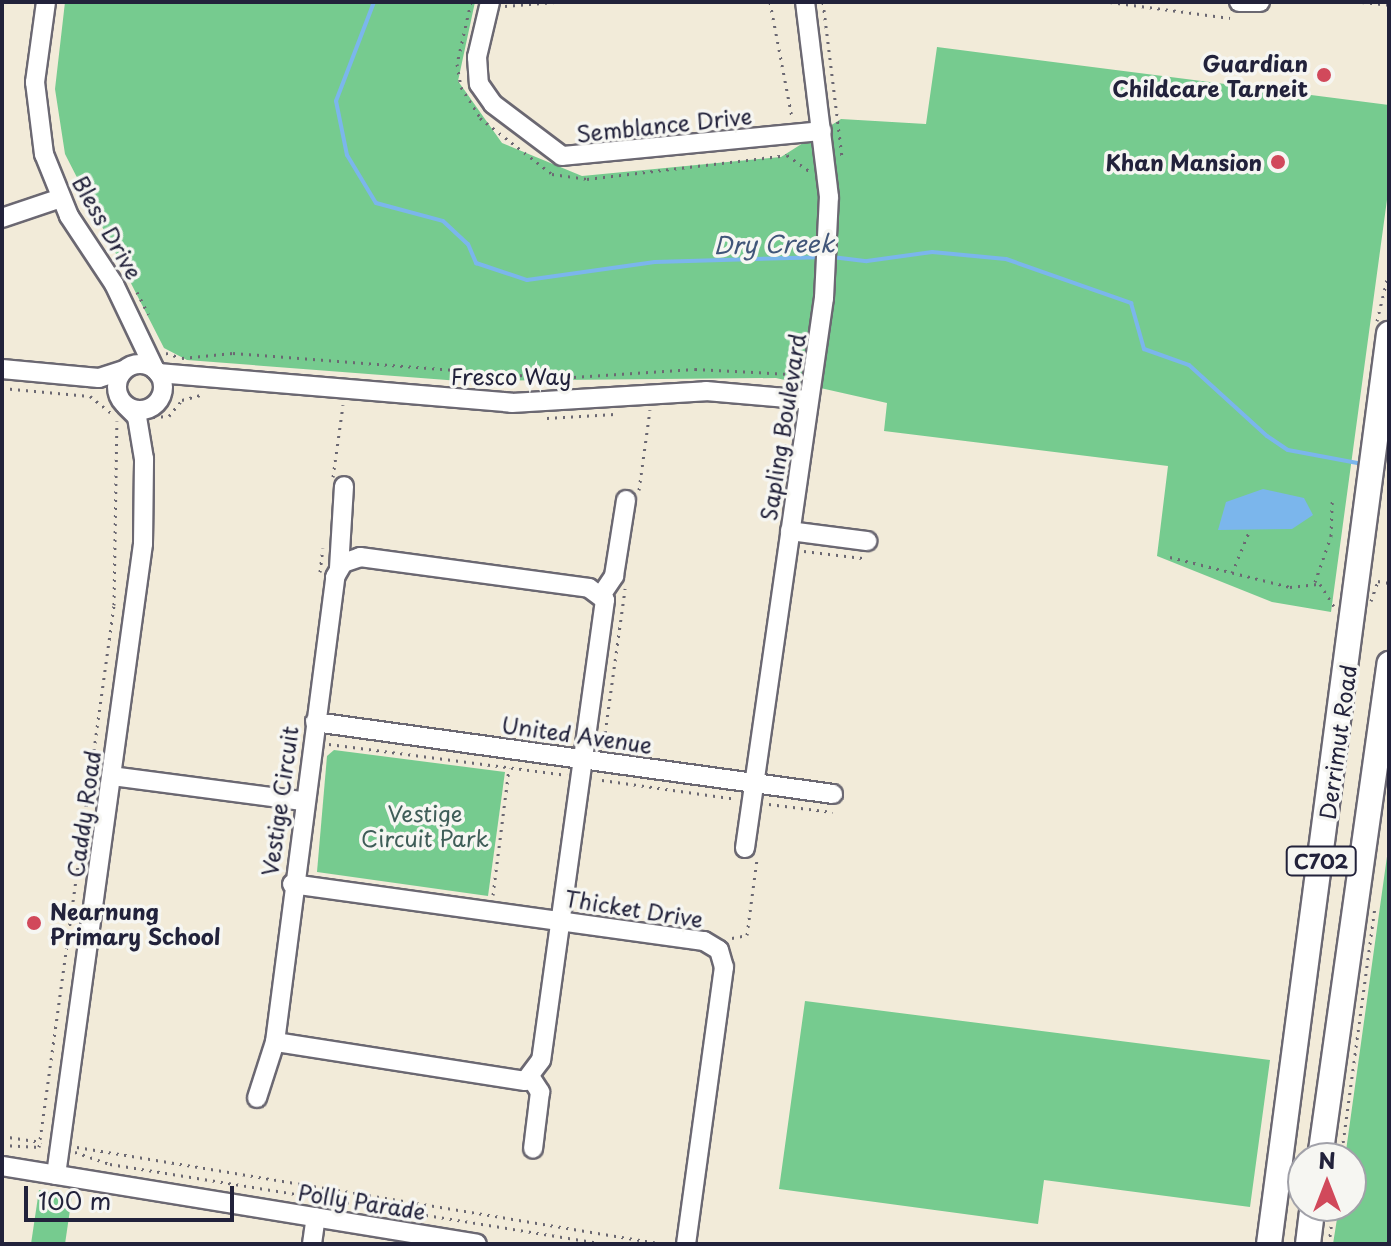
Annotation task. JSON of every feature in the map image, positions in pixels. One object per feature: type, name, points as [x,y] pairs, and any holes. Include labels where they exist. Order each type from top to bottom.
[{"type":"main road","name":"Derrimut Road","points":[[1269,1244],[1389,334]]},
{"type":"main road","name":"Derrimut Road","points":[[1322,1142],[1389,664]]},
{"type":"main road","points":[[1308,1244],[1311,1222]]},
{"type":"street","name":"Bless Drive","points":[[46,2],[36,107],[61,198],[143,325],[157,372]]},
{"type":"street","points":[[1234,10],[1260,2]]},
{"type":"street","name":"Semblance Drive","points":[[501,3],[477,57],[479,84],[493,104],[562,156],[793,126],[822,131]]},
{"type":"street","name":"Sapling Boulevard","points":[[752,848],[808,400],[804,367],[824,298],[830,220],[822,131],[803,5]]},
{"type":"street","points":[[2,218],[61,198]]},
{"type":"street","points":[[123,403],[126,369],[143,325]]},
{"type":"street","points":[[2,369],[71,377],[126,369]]},
{"type":"street","name":"Fresco Way","points":[[126,369],[181,373],[214,380],[512,403],[706,391],[808,400]]},
{"type":"street","name":"Caddy Road","points":[[144,459],[161,407],[157,372]]},
{"type":"street","name":"Fresco Way","points":[[161,407],[181,373]]},
{"type":"street","points":[[71,377],[123,403],[161,407]]},
{"type":"street","name":"Caddy Road","points":[[56,1175],[143,544],[144,459],[137,417],[123,403]]},
{"type":"street","name":"Vestige Circuit","points":[[257,1098],[275,1042],[303,801],[339,568],[338,488]]},
{"type":"street","points":[[531,1078],[541,1060],[586,760],[607,613],[602,594],[614,576],[626,500]]},
{"type":"street","points":[[790,531],[865,550]]},
{"type":"street","points":[[339,568],[360,557],[602,594]]},
{"type":"street","name":"United Avenue","points":[[315,722],[833,794]]},
{"type":"street","points":[[112,776],[303,801]]},
{"type":"street","name":"Thicket Drive","points":[[292,884],[704,941],[723,958],[686,1244]]},
{"type":"street","points":[[275,1042],[357,1059],[531,1078]]},
{"type":"street","points":[[531,1078],[540,1092],[533,1149]]},
{"type":"street","name":"Polly Parade","points":[[2,1166],[475,1244]]},
{"type":"street","points":[[312,1244],[316,1217]]},
{"type":"path","points":[[502,19],[501,3],[555,2]]},
{"type":"path","points":[[770,2],[796,158]]},
{"type":"path","points":[[1110,2],[1234,10]]},
{"type":"path","points":[[1362,2],[1389,5]]},
{"type":"path","points":[[776,119],[793,126]]},
{"type":"path","points":[[134,287],[143,325]]},
{"type":"path","points":[[158,343],[181,373]]},
{"type":"path","points":[[161,407],[181,373],[233,353],[558,378],[695,369],[789,374],[804,367]]},
{"type":"path","points":[[338,488],[348,362]]},
{"type":"path","points":[[2,388],[90,396],[115,416],[121,437],[114,605],[40,1145]]},
{"type":"path","points":[[1315,582],[1331,536],[1332,500]]},
{"type":"path","points":[[1231,574],[1249,532]]},
{"type":"path","points":[[318,581],[325,534]]},
{"type":"path","points":[[803,551],[865,550]]},
{"type":"path","points":[[1170,557],[1188,556],[1231,574],[1290,587],[1315,582]]},
{"type":"path","points":[[1315,582],[1341,620]]},
{"type":"path","points":[[478,897],[492,899],[509,768]]},
{"type":"path","points":[[762,784],[762,818]]},
{"type":"path","points":[[732,938],[747,935],[752,848]]},
{"type":"path","points":[[2,1136],[40,1145],[664,1244]]},
{"type":"path","points":[[2,1145],[40,1145]]},
{"type":"path","points":[[60,1148],[606,1244]]},
{"type":"path","points":[[1329,1244],[1332,1222]]},
{"type":"green space","points":[[65,2],[475,2],[458,81],[502,143],[582,176],[781,157],[841,119],[926,124],[937,47],[1389,105],[1389,185],[1331,612],[1272,602],[1157,556],[1168,466],[884,431],[887,403],[776,378],[460,381],[187,360],[164,348],[65,154],[55,89]]},
{"type":"green space","name":"Vestige Circuit Park","points":[[334,750],[505,772],[488,896],[317,872],[327,756]]},
{"type":"green space","points":[[1389,842],[1389,1244],[1333,1244],[1336,1222],[1367,1222],[1367,1142],[1347,1142]]},
{"type":"green space","points":[[805,1001],[1270,1060],[1250,1207],[1044,1180],[1038,1224],[779,1189]]},
{"type":"green space","points":[[39,1190],[72,1196],[65,1244],[31,1244]]},
{"type":"water","points":[[1263,489],[1304,498],[1313,515],[1292,529],[1218,530],[1226,502]]},
{"type":"waterway","name":"Dry Creek","points":[[374,2],[336,101],[347,155],[376,203],[443,221],[468,244],[476,263],[527,280],[655,262],[819,257]]},
{"type":"waterway","name":"Dry Creek","points":[[832,257],[867,261],[932,252],[1006,259],[1131,303],[1144,349],[1189,365],[1267,436],[1288,450],[1363,464]]},
{"type":"place","name":"Guardian Childcare Tarneit","points":[[1324,75]]},
{"type":"place","name":"Khan Mansion","points":[[1278,162]]},
{"type":"place","name":"Nearnung Primary School","points":[[34,923]]}]
